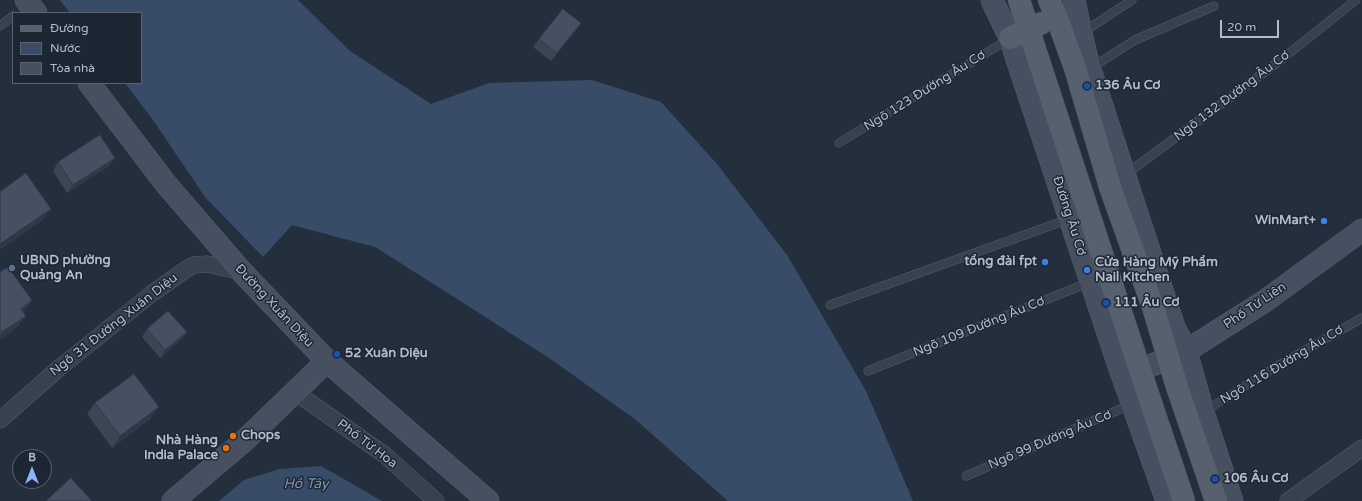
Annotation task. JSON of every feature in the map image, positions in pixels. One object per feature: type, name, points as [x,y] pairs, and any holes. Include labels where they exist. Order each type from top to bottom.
[{"type":"main road","name":"Đường Âu Cơ","points":[[1019,0],[1019,34],[1067,144],[1184,501]]},
{"type":"main road","points":[[1019,34],[1053,9],[1075,68],[1110,187],[1153,307],[1177,355],[1177,387],[1216,501]]},
{"type":"street","name":"Đường Âu Cơ","points":[[992,0],[1019,34],[1070,219],[1167,501]]},
{"type":"street","points":[[1074,0],[1082,33],[1082,43],[1174,327],[1177,355],[1202,412],[1232,501]]},
{"type":"street","name":"Đường Xuân Diệu","points":[[90,84],[166,184],[242,272],[327,361],[488,501]]},
{"type":"street","name":"Phố Tứ Liên","points":[[1140,370],[1177,355],[1265,301],[1362,230]]},
{"type":"street","name":"Ngõ 31 Đường Xuân Diệu","points":[[0,420],[58,369],[150,294],[185,270],[194,265],[207,264],[242,272]]},
{"type":"street","points":[[173,501],[244,441],[327,361]]},
{"type":"street","name":"Phố Từ Hoa","points":[[295,392],[385,455],[436,501]]},
{"type":"street","points":[[1288,501],[1362,448]]},
{"type":"lane","points":[[1082,33],[1132,0]]},
{"type":"lane","name":"Ngõ 132 Đường Âu Cơ","points":[[1125,174],[1277,63],[1356,0]]},
{"type":"lane","points":[[1090,69],[1135,40],[1214,6]]},
{"type":"lane","points":[[0,26],[12,17]]},
{"type":"lane","name":"Ngõ 123 Đường Âu Cơ","points":[[839,143],[1019,34]]},
{"type":"lane","points":[[830,305],[1070,219]]},
{"type":"lane","name":"Ngõ 109 Đường Âu Cơ","points":[[868,371],[1091,282]]},
{"type":"lane","name":"Ngõ 116 Đường Âu Cơ","points":[[1202,412],[1272,369],[1362,318]]},
{"type":"lane","name":"Ngõ 99 Đường Âu Cơ","points":[[966,476],[1133,404]]},
{"type":"water","points":[[60,0],[298,0],[350,51],[431,104],[489,83],[592,80],[661,102],[717,164],[787,255],[866,391],[913,501],[728,501],[636,420],[552,360],[375,247],[292,225],[263,257],[205,197],[153,120],[126,84],[142,84],[142,12],[69,12]]},
{"type":"water","name":"Hồ Tây","points":[[321,466],[382,501],[219,501],[244,480],[280,469]]},
{"type":"building","points":[[563,9],[581,23],[557,53],[539,39]]},
{"type":"building","points":[[100,135],[115,158],[73,185],[58,162]]},
{"type":"building","points":[[26,173],[51,209],[0,244],[0,192]]},
{"type":"building","points":[[8,267],[32,300],[21,309],[26,316],[2,332],[0,329],[0,272]]},
{"type":"building","points":[[168,311],[187,332],[165,350],[147,329]]},
{"type":"building","points":[[134,374],[159,407],[120,436],[95,403]]},
{"type":"building","points":[[71,478],[92,501],[46,501]]},
{"type":"place","name":"136 Âu Cơ","points":[[1087,86]]},
{"type":"place","name":"WinMart+","points":[[1324,221]]},
{"type":"place","name":"tổng đài fpt","points":[[1045,262]]},
{"type":"place","name":"UBND phường Quảng An","points":[[12,268]]},
{"type":"place","name":"Cửa Hàng Mỹ Phẩm Nail Kitchen","points":[[1087,270]]},
{"type":"place","name":"111 Âu Cơ","points":[[1106,303]]},
{"type":"place","name":"52 Xuân Diệu","points":[[337,354]]},
{"type":"place","name":"Chops","points":[[233,436]]},
{"type":"place","name":"Nhà Hàng India Palace","points":[[226,448]]},
{"type":"place","name":"106 Âu Cơ","points":[[1215,479]]}]
